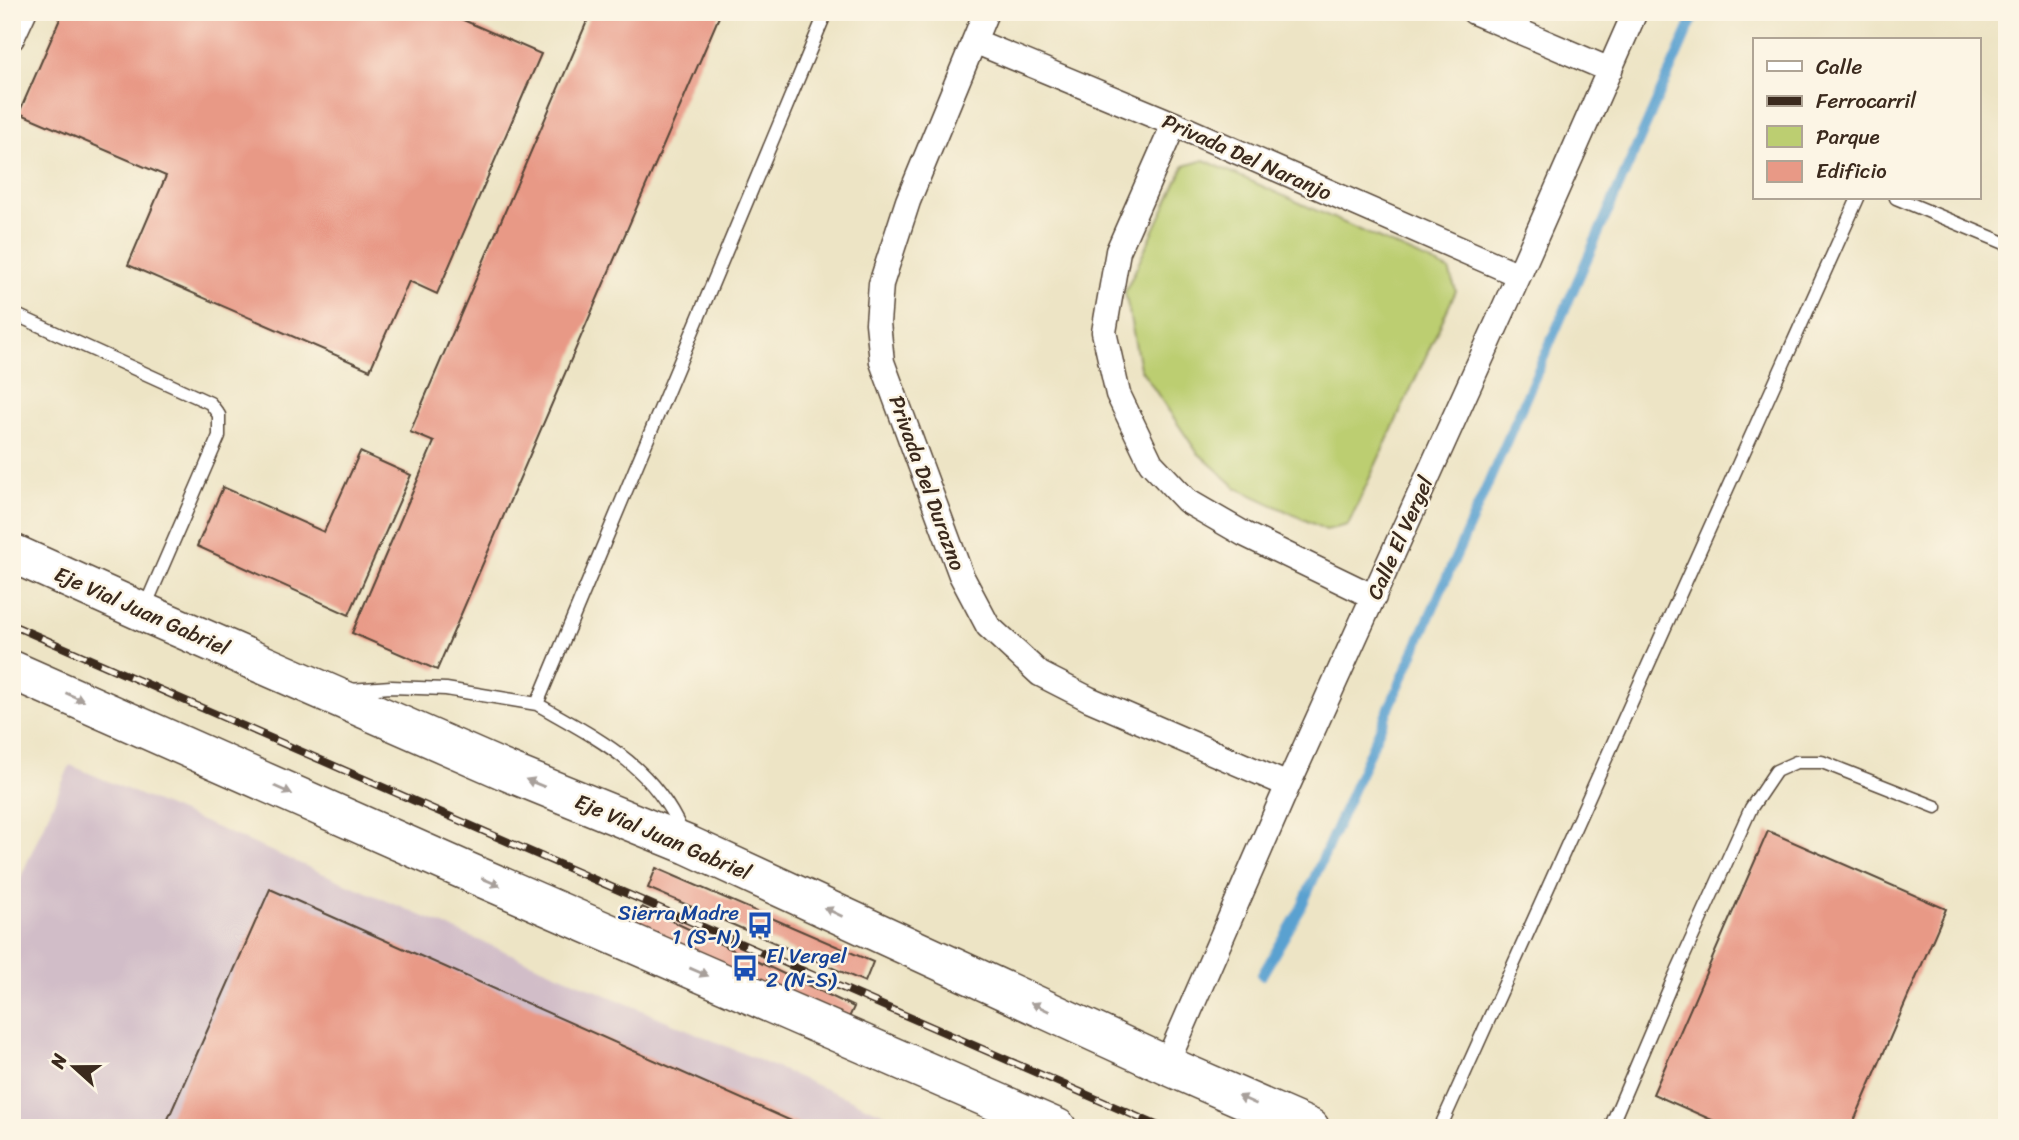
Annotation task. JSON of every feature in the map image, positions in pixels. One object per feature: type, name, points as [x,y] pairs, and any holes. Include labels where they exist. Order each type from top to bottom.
[{"type":"main road","name":"Eje Vial Juan Gabriel","points":[[12,553],[506,771],[688,845],[1166,1065],[1310,1128]]},
{"type":"main road","points":[[12,670],[1057,1128]]},
{"type":"street","points":[[12,38],[24,12]]},
{"type":"street","name":"Privada Del Durazno","points":[[986,12],[908,201],[881,284],[878,323],[882,362],[961,575],[988,626],[1040,674],[1089,699],[1288,785]]},
{"type":"street","points":[[1474,12],[1609,71]]},
{"type":"street","name":"Calle El Vergel","points":[[1166,1065],[1288,785],[1635,12]]},
{"type":"street","name":"Privada Del Naranjo","points":[[974,41],[1174,124],[1519,275]]},
{"type":"street","points":[[1174,124],[1118,251],[1104,332],[1118,394],[1151,463],[1187,501],[1244,534],[1374,597]]},
{"type":"lane","points":[[537,704],[826,12]]},
{"type":"lane","points":[[1440,1128],[1857,200]]},
{"type":"lane","points":[[1901,200],[2007,244]]},
{"type":"lane","points":[[12,313],[210,403],[219,415],[219,436],[143,612]]},
{"type":"lane","points":[[324,692],[391,687],[446,689],[537,704],[594,737],[648,778],[674,815],[688,845]]},
{"type":"lane","points":[[1609,1128],[1751,808],[1776,771],[1796,762],[1822,762],[1936,807]]},
{"type":"shaded area","points":[[70,765],[917,1128],[12,1128],[12,897]]},
{"type":"green space","points":[[1204,160],[1449,270],[1456,291],[1348,525],[1326,530],[1237,488],[1197,452],[1140,368],[1125,292],[1184,166]]},
{"type":"building","points":[[63,12],[445,12],[541,54],[437,294],[409,281],[370,370],[128,265],[166,176],[19,113]]},
{"type":"building","points":[[591,12],[721,12],[437,670],[352,633],[434,442],[410,432]]},
{"type":"building","points":[[360,452],[411,475],[349,615],[197,546],[223,487],[324,532]]},
{"type":"building","points":[[1768,831],[1946,909],[1851,1128],[1730,1128],[1653,1094]]},
{"type":"building","name":"Sierra Madre 1 (S-N)","points":[[656,868],[873,962],[865,982],[648,888]]},
{"type":"building","points":[[270,889],[807,1128],[164,1128]]},
{"type":"building","name":"El Vergel 2 (N-S)","points":[[642,907],[854,1007],[845,1026],[632,930]]},
{"type":"waterway","points":[[1262,975],[1300,910],[1696,12]]},
{"type":"railway","points":[[12,625],[1163,1128]]},
{"type":"place","name":"Sierra Madre 1 (S-N)","points":[[760,925]]},
{"type":"place","name":"El Vergel 2 (N-S)","points":[[745,968]]}]
